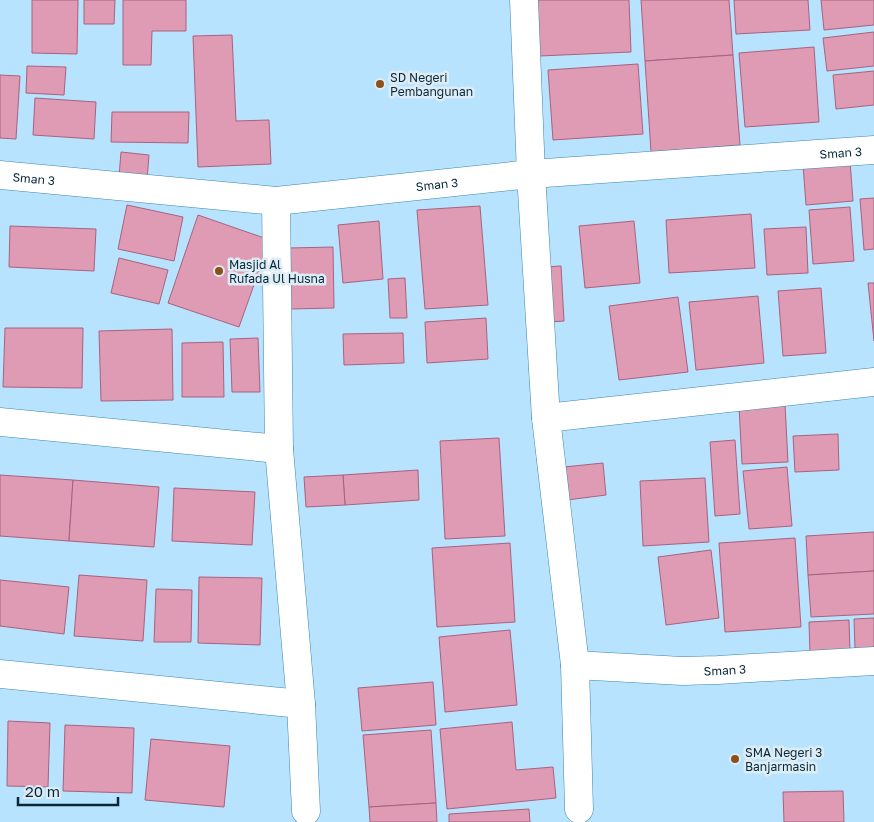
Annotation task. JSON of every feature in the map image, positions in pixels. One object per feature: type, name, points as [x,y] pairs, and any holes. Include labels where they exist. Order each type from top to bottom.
[{"type":"street","points":[[524,0],[531,174],[546,418],[575,665],[579,809]]},
{"type":"street","name":"Sman 3","points":[[0,175],[276,201],[531,174],[874,150]]},
{"type":"street","points":[[276,201],[280,449],[300,704],[306,811]]},
{"type":"street","points":[[546,418],[874,382]]},
{"type":"street","points":[[0,422],[280,449]]},
{"type":"street","name":"Sman 3","points":[[575,665],[718,670],[874,661]]},
{"type":"street","points":[[0,674],[300,704]]},
{"type":"building","points":[[32,0],[78,0],[77,54],[32,53]]},
{"type":"building","points":[[84,0],[115,0],[114,24],[84,24]]},
{"type":"building","points":[[123,0],[186,0],[186,31],[152,31],[151,65],[123,65]]},
{"type":"building","points":[[537,0],[629,0],[631,52],[539,56]]},
{"type":"building","points":[[641,0],[729,0],[733,55],[645,61]]},
{"type":"building","points":[[734,0],[808,0],[810,30],[736,34]]},
{"type":"building","points":[[821,0],[874,0],[874,25],[824,30]]},
{"type":"building","points":[[874,32],[874,66],[827,71],[823,38]]},
{"type":"building","points":[[232,35],[236,121],[269,120],[271,164],[198,167],[193,36]]},
{"type":"building","points":[[814,47],[819,122],[745,127],[739,53]]},
{"type":"building","points":[[733,55],[740,145],[651,152],[645,61]]},
{"type":"building","points":[[638,64],[643,134],[553,140],[548,70]]},
{"type":"building","points":[[27,66],[66,67],[64,95],[26,93]]},
{"type":"building","points":[[874,71],[874,105],[836,109],[833,75]]},
{"type":"building","points":[[0,75],[20,76],[16,139],[0,138]]},
{"type":"building","points":[[35,98],[96,102],[94,139],[33,135]]},
{"type":"building","points":[[112,112],[189,112],[188,143],[111,142]]},
{"type":"building","points":[[121,152],[149,155],[147,180],[119,177]]},
{"type":"building","points":[[850,161],[853,201],[806,205],[803,165]]},
{"type":"building","points":[[874,198],[874,249],[864,250],[860,199]]},
{"type":"building","points":[[127,205],[183,217],[174,261],[118,249]]},
{"type":"building","points":[[480,206],[488,305],[425,309],[417,210]]},
{"type":"building","points":[[850,207],[854,261],[813,264],[809,210]]},
{"type":"building","points":[[751,214],[755,268],[669,273],[666,220]]},
{"type":"building","name":"Masjid Al Rufada Ul Husna","points":[[198,215],[270,240],[239,327],[168,303]]},
{"type":"building","points":[[379,221],[383,279],[343,283],[338,225]]},
{"type":"building","points":[[634,221],[640,283],[585,288],[579,226]]},
{"type":"building","points":[[10,226],[96,229],[94,271],[9,267]]},
{"type":"building","points":[[806,227],[808,273],[767,275],[764,229]]},
{"type":"building","points":[[333,247],[334,308],[290,309],[289,248]]},
{"type":"building","points":[[119,258],[168,270],[159,304],[111,293]]},
{"type":"building","points":[[561,266],[564,321],[549,322],[545,267]]},
{"type":"building","points":[[405,278],[407,318],[390,318],[388,279]]},
{"type":"building","points":[[868,283],[874,283],[874,341]]},
{"type":"building","points":[[821,288],[826,353],[783,356],[778,291]]},
{"type":"building","points":[[758,296],[764,363],[696,370],[689,302]]},
{"type":"building","points":[[678,297],[688,372],[619,380],[609,306]]},
{"type":"building","points":[[486,318],[488,359],[427,363],[425,322]]},
{"type":"building","points":[[5,328],[83,328],[82,388],[3,387]]},
{"type":"building","points":[[172,329],[173,400],[101,401],[99,331]]},
{"type":"building","points":[[403,333],[404,363],[344,365],[343,334]]},
{"type":"building","points":[[258,338],[260,392],[232,392],[230,339]]},
{"type":"building","points":[[223,342],[224,397],[182,397],[182,343]]},
{"type":"building","points":[[785,404],[788,462],[742,464],[739,406]]},
{"type":"building","points":[[838,434],[839,470],[795,472],[793,436]]},
{"type":"building","points":[[499,438],[505,536],[445,539],[440,441]]},
{"type":"building","points":[[735,440],[740,514],[715,516],[710,442]]},
{"type":"building","points":[[603,463],[606,495],[567,500],[564,467]]},
{"type":"building","points":[[787,467],[792,526],[749,529],[743,471]]},
{"type":"building","points":[[418,470],[419,500],[345,505],[343,475]]},
{"type":"building","points":[[0,475],[73,480],[69,541],[0,536]]},
{"type":"building","points":[[343,475],[345,505],[306,507],[304,477]]},
{"type":"building","points":[[705,478],[709,542],[643,546],[640,481]]},
{"type":"building","points":[[73,480],[159,487],[154,547],[69,541]]},
{"type":"building","points":[[174,488],[255,492],[252,545],[172,541]]},
{"type":"building","points":[[874,532],[874,571],[808,575],[806,536]]},
{"type":"building","points":[[795,538],[801,627],[725,632],[719,543]]},
{"type":"building","points":[[510,543],[515,622],[437,627],[432,548]]},
{"type":"building","points":[[711,550],[719,618],[666,625],[658,557]]},
{"type":"building","points":[[874,571],[874,614],[811,617],[808,575]]},
{"type":"building","points":[[79,575],[147,580],[143,641],[74,636]]},
{"type":"building","points":[[199,577],[262,578],[260,645],[198,643]]},
{"type":"building","points":[[0,580],[69,587],[64,634],[0,626]]},
{"type":"building","points":[[156,589],[192,590],[191,642],[154,642]]},
{"type":"building","points":[[874,618],[874,648],[855,649],[854,619]]},
{"type":"building","points":[[849,620],[850,652],[810,653],[809,622]]},
{"type":"building","points":[[510,630],[517,705],[445,712],[439,637]]},
{"type":"building","points":[[433,682],[436,725],[362,731],[358,688]]},
{"type":"building","points":[[8,721],[50,723],[48,787],[7,786]]},
{"type":"building","points":[[512,722],[516,770],[553,767],[556,798],[447,809],[440,729]]},
{"type":"building","points":[[65,725],[134,728],[132,793],[63,791]]},
{"type":"building","points":[[431,730],[436,803],[369,807],[363,735]]},
{"type":"building","points":[[151,739],[230,746],[224,807],[145,800]]},
{"type":"building","points":[[843,791],[844,822],[784,822],[783,792]]},
{"type":"building","points":[[436,803],[437,822],[370,822],[369,807]]},
{"type":"building","points":[[529,809],[530,822],[449,822],[449,814]]},
{"type":"place","name":"SD Negeri Pembangunan","points":[[380,84]]},
{"type":"place","name":"Masjid Al Rufada Ul Husna","points":[[219,271]]},
{"type":"place","name":"SMA Negeri 3 Banjarmasin","points":[[735,759]]}]
